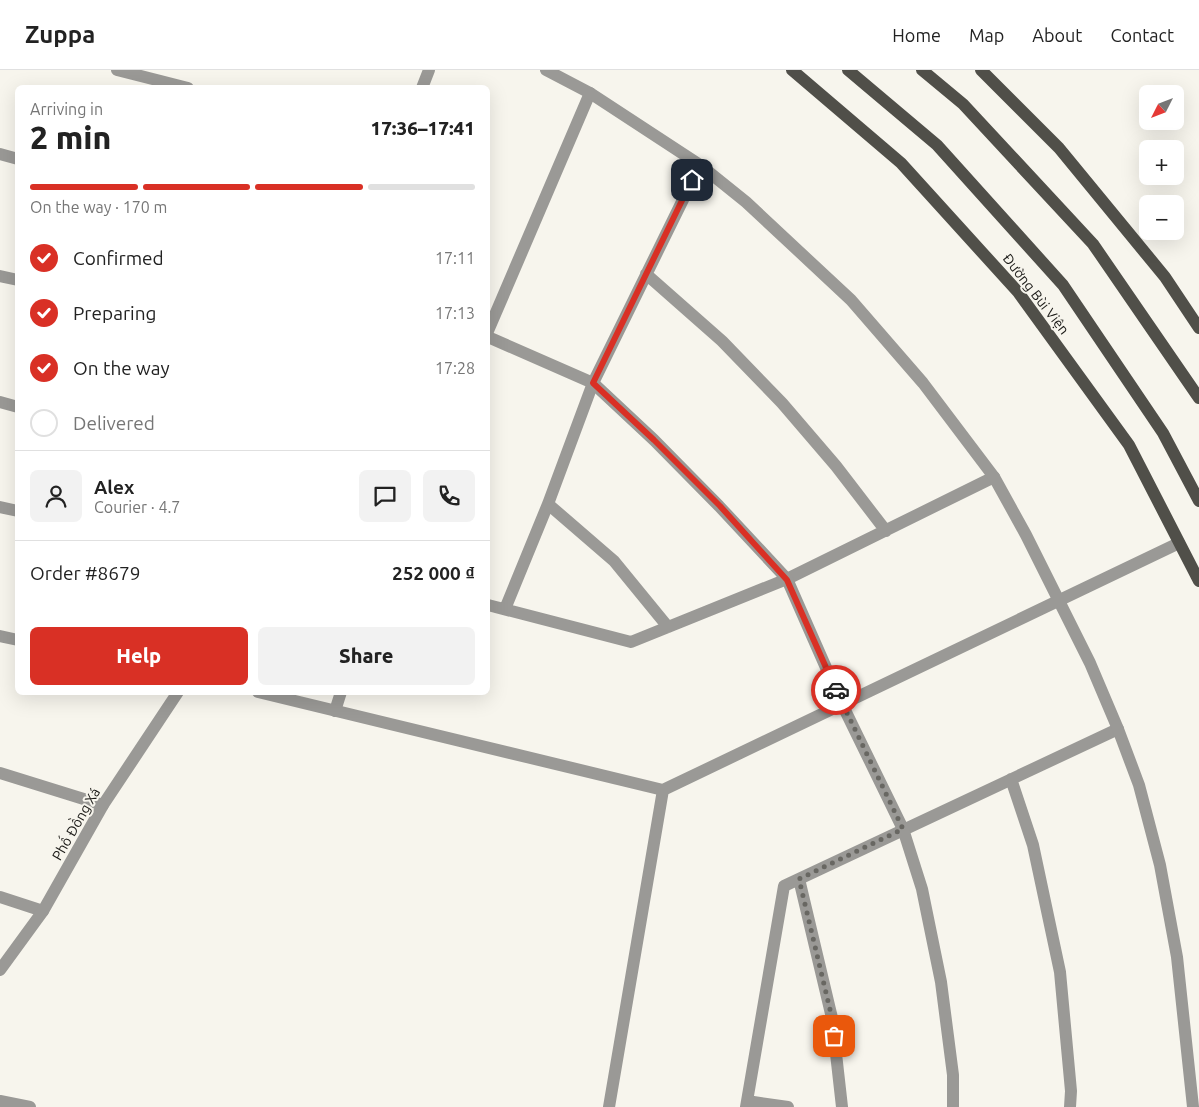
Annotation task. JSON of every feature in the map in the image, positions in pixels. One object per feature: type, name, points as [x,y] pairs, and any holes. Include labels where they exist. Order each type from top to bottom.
[{"type":"main road","name":"Đường Bùi Viện","points":[[792,70],[901,163],[1018,292],[1129,444],[1199,581]]},
{"type":"main road","name":"Đường Bùi Viện","points":[[848,70],[937,144],[1063,285],[1164,433],[1199,501]]},
{"type":"main road","points":[[922,70],[962,104],[1093,244],[1199,398]]},
{"type":"main road","points":[[981,70],[1059,148],[1166,277],[1199,328]]},
{"type":"street","points":[[117,70],[176,85]]},
{"type":"street","points":[[423,85],[429,70]]},
{"type":"street","points":[[546,70],[590,93],[700,165],[746,202],[851,300],[923,383],[994,477],[1026,534],[1090,663],[1118,729],[1139,786],[1160,865],[1177,957],[1192,1107]]},
{"type":"street","points":[[490,326],[590,93]]},
{"type":"street","points":[[0,154],[15,158]]},
{"type":"street","points":[[505,609],[548,504],[593,383],[700,165]]},
{"type":"street","points":[[646,274],[722,341],[782,404],[836,466],[886,531]]},
{"type":"street","points":[[0,276],[15,279]]},
{"type":"street","points":[[490,338],[593,383],[720,506],[787,580],[842,704],[903,829],[922,889],[942,982],[953,1075],[953,1107]]},
{"type":"street","points":[[0,402],[15,406]]},
{"type":"street","points":[[490,605],[631,642],[787,580],[994,477]]},
{"type":"street","points":[[548,504],[614,561],[668,627]]},
{"type":"street","points":[[0,507],[15,511]]},
{"type":"street","points":[[270,695],[663,790],[1179,543]]},
{"type":"street","points":[[0,636],[15,639]]},
{"type":"street","name":"Phố Đồng Xá","points":[[0,970],[43,911],[103,805],[176,695]]},
{"type":"street","points":[[335,711],[340,695]]},
{"type":"street","points":[[788,1107],[747,1104],[784,886],[1118,729]]},
{"type":"street","points":[[0,773],[103,805]]},
{"type":"street","points":[[1011,779],[1032,844],[1060,972],[1071,1091],[1070,1107]]},
{"type":"street","points":[[609,1107],[663,790]]},
{"type":"street","points":[[799,879],[832,1018],[842,1107]]},
{"type":"street","points":[[0,897],[43,911]]},
{"type":"street","points":[[0,1101],[30,1107]]},
{"type":"way so far","points":[[834,1036],[832,1018],[799,879],[903,829],[836,690]]},
{"type":"route","points":[[692,180],[593,383],[720,506],[787,580],[836,690]]}]
